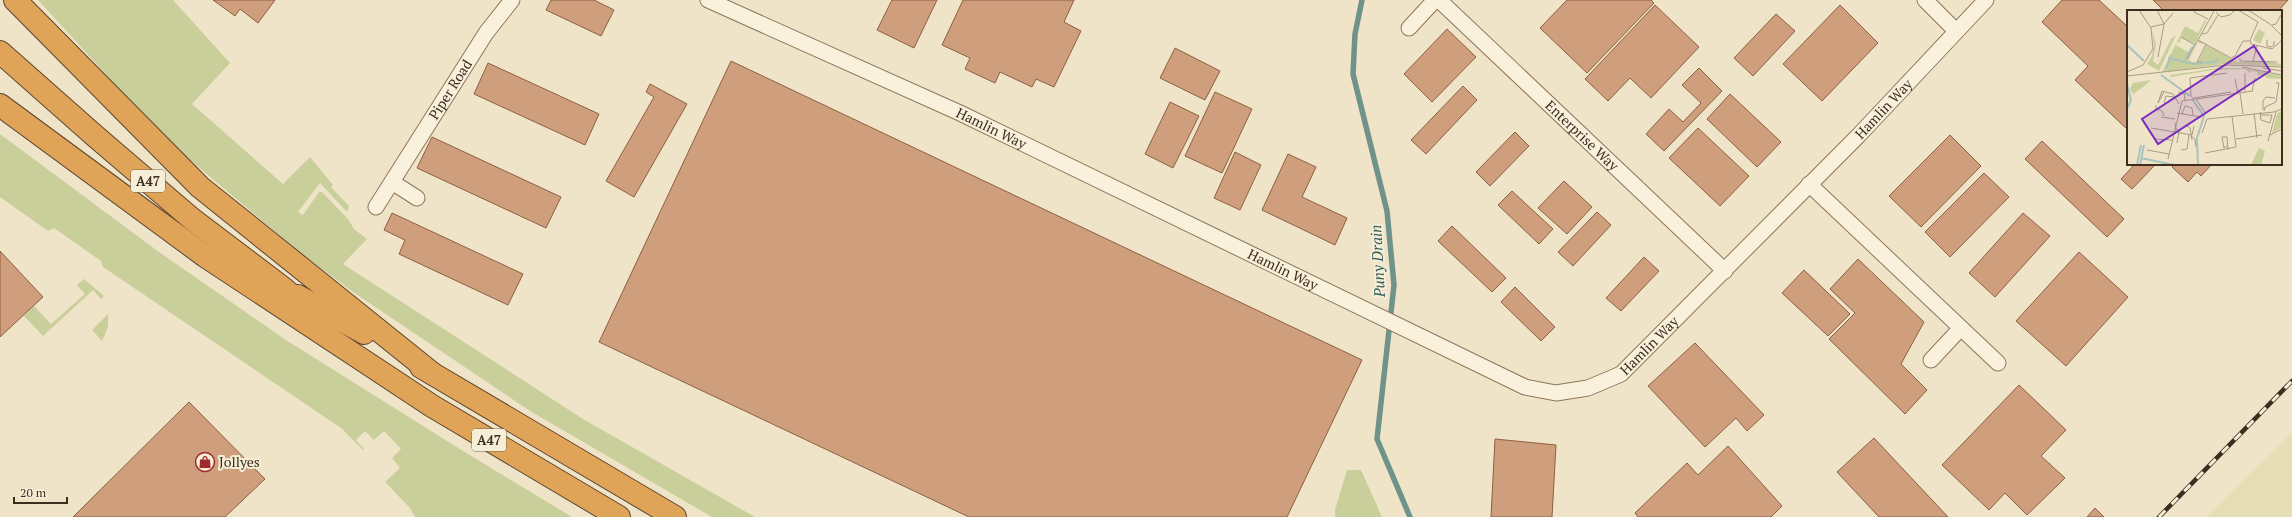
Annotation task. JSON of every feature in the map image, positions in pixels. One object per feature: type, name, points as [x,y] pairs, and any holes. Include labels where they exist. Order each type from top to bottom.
[{"type":"highway","points":[[16,0],[200,187],[433,374]]},
{"type":"highway","name":"A47","points":[[0,52],[192,219],[283,288],[361,359],[432,406],[619,517]]},
{"type":"highway","points":[[0,105],[205,256],[361,359]]},
{"type":"highway","name":"A47","points":[[283,288],[345,322],[675,517]]},
{"type":"street","name":"Piper Road","points":[[376,207],[486,33],[512,0]]},
{"type":"street","name":"Hamlin Way","points":[[708,0],[960,113],[1525,386],[1556,393],[1588,388],[1621,374],[1725,271],[1986,0]]},
{"type":"street","points":[[1409,28],[1435,0]]},
{"type":"street","name":"Enterprise Way","points":[[1440,0],[1725,271]]},
{"type":"street","points":[[1924,0],[1956,31]]},
{"type":"street","points":[[392,182],[417,198]]},
{"type":"street","points":[[1809,184],[1960,329],[1998,363]]},
{"type":"street","points":[[1931,360],[1960,329]]},
{"type":"shaded area","points":[[2292,432],[2292,517],[2206,517]]},
{"type":"green space","points":[[38,0],[173,0],[230,63],[192,104],[283,184],[310,157],[333,185],[331,187],[349,206],[347,212],[320,183],[298,212],[303,215],[319,192],[322,192],[348,219],[354,229],[367,239],[343,264],[583,419],[755,517],[712,517],[530,411],[353,292],[302,254],[165,139]]},
{"type":"green space","points":[[0,134],[159,252],[286,340],[572,517],[415,517],[410,508],[385,482],[400,468],[392,458],[401,449],[384,431],[374,440],[365,431],[356,440],[364,449],[363,450],[341,428],[103,267],[101,261],[54,228],[48,231],[0,197]]},
{"type":"green space","points":[[84,279],[104,296],[101,299],[93,290],[43,336],[24,316],[34,306],[51,324],[85,294],[77,285]]},
{"type":"green space","points":[[108,314],[108,327],[102,341],[92,330]]},
{"type":"green space","points":[[1347,470],[1361,470],[1382,517],[1335,517],[1335,510]]},
{"type":"building","points":[[213,0],[275,0],[258,23],[240,9],[235,16]]},
{"type":"building","points":[[551,0],[594,0],[614,10],[601,36],[546,10]]},
{"type":"building","points":[[892,0],[937,0],[914,48],[877,30]]},
{"type":"building","points":[[963,0],[1074,0],[1064,22],[1081,31],[1054,87],[1036,79],[1032,87],[1000,72],[995,83],[965,69],[970,58],[942,45]]},
{"type":"building","points":[[1567,0],[1651,0],[1654,3],[1587,73],[1540,28]]},
{"type":"building","points":[[2062,0],[2099,0],[2127,26],[2127,129],[2075,80],[2088,66],[2042,22]]},
{"type":"building","points":[[2153,0],[2288,0],[2279,10],[2163,10]]},
{"type":"building","points":[[1655,5],[1699,47],[1651,98],[1630,78],[1608,101],[1585,79]]},
{"type":"building","points":[[1840,5],[1878,43],[1822,101],[1783,64]]},
{"type":"building","points":[[1776,14],[1795,31],[1753,76],[1734,58]]},
{"type":"building","points":[[1447,29],[1476,57],[1432,102],[1404,74]]},
{"type":"building","points":[[1175,48],[1220,71],[1205,100],[1160,78]]},
{"type":"building","points":[[731,61],[1362,360],[1287,517],[969,517],[599,342]]},
{"type":"building","points":[[488,63],[599,114],[585,145],[474,94]]},
{"type":"building","points":[[1699,68],[1722,91],[1664,151],[1646,134],[1669,109],[1683,122],[1701,103],[1682,85]]},
{"type":"building","points":[[650,84],[687,104],[634,197],[606,181],[654,97],[646,92]]},
{"type":"building","points":[[1463,86],[1477,100],[1426,154],[1411,140]]},
{"type":"building","points":[[1215,92],[1252,109],[1222,173],[1185,156]]},
{"type":"building","points":[[1730,94],[1781,142],[1757,167],[1707,119]]},
{"type":"building","points":[[1170,102],[1199,116],[1173,168],[1145,154]]},
{"type":"building","points":[[1698,128],[1749,176],[1720,206],[1669,158]]},
{"type":"building","points":[[1515,132],[1529,146],[1490,186],[1476,172]]},
{"type":"building","points":[[1950,135],[1981,166],[1921,227],[1889,196]]},
{"type":"building","points":[[432,137],[561,197],[546,228],[417,168]]},
{"type":"building","points":[[2042,141],[2124,219],[2107,237],[2025,159]]},
{"type":"building","points":[[1235,152],[1261,165],[1240,210],[1214,198]]},
{"type":"building","points":[[1288,154],[1316,167],[1302,197],[1347,218],[1335,245],[1262,210]]},
{"type":"building","points":[[2134,165],[2155,165],[2132,189],[2121,179]]},
{"type":"building","points":[[2173,165],[2211,165],[2201,176],[2197,172],[2188,182],[2172,167]]},
{"type":"building","points":[[1984,173],[2009,197],[1950,257],[1925,232]]},
{"type":"building","points":[[1564,181],[1592,207],[1567,234],[1538,208]]},
{"type":"building","points":[[1512,191],[1553,229],[1539,244],[1498,205]]},
{"type":"building","points":[[1597,212],[1611,225],[1573,266],[1558,252]]},
{"type":"building","points":[[392,213],[523,274],[508,305],[399,254],[405,240],[384,230]]},
{"type":"building","points":[[2023,213],[2050,236],[1995,297],[1969,273]]},
{"type":"building","points":[[1452,226],[1506,278],[1492,292],[1438,241]]},
{"type":"building","points":[[0,251],[43,297],[0,337]]},
{"type":"building","points":[[2079,252],[2128,297],[2066,366],[2016,321]]},
{"type":"building","points":[[1644,257],[1659,271],[1621,311],[1606,298]]},
{"type":"building","points":[[1858,259],[1924,322],[1901,364],[1927,390],[1905,414],[1829,339],[1855,313],[1830,289]]},
{"type":"building","points":[[1804,270],[1850,314],[1828,336],[1782,293]]},
{"type":"building","points":[[1515,287],[1555,327],[1541,341],[1501,302]]},
{"type":"building","points":[[1695,343],[1764,415],[1747,431],[1736,418],[1705,447],[1648,386]]},
{"type":"building","points":[[2019,385],[2066,430],[2041,456],[2065,478],[2027,515],[2005,493],[1989,510],[1942,465]]},
{"type":"building","points":[[189,402],[265,479],[225,517],[73,517]]},
{"type":"building","points":[[1874,438],[1948,517],[1879,517],[1837,472]]},
{"type":"building","points":[[1495,439],[1556,445],[1552,517],[1491,517]]},
{"type":"building","points":[[1728,446],[1782,506],[1771,517],[1638,517],[1635,513],[1687,463],[1698,475]]},
{"type":"building","points":[[2095,508],[2104,517],[2087,517]]},
{"type":"waterway","name":"Puny Drain","points":[[1362,0],[1355,34],[1353,74],[1387,211],[1394,285],[1377,439],[1410,517]]},
{"type":"railway","points":[[2159,517],[2292,381]]},
{"type":"place","name":"Jollyes","points":[[205,462]]}]
